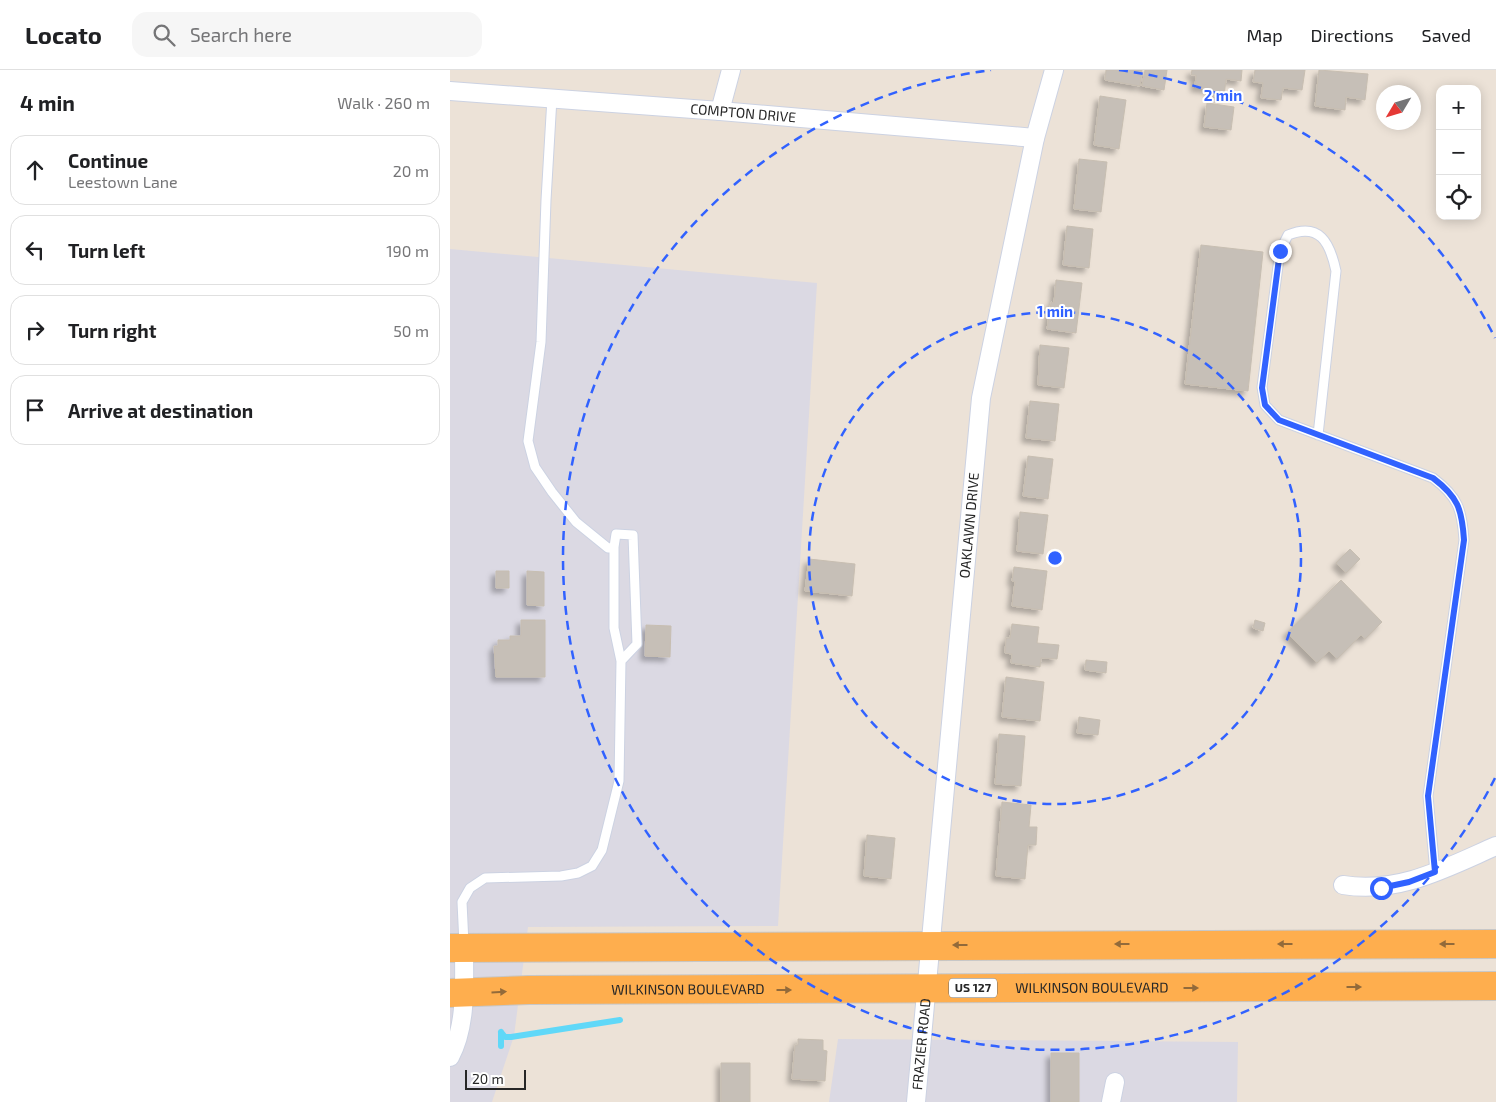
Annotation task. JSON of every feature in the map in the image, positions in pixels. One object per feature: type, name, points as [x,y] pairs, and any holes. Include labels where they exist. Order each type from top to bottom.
[{"type":"highway","points":[[457,948],[1496,944]]},
{"type":"highway","name":"WILKINSON BOULEVARD","points":[[457,994],[529,990],[1496,986]]},
{"type":"street","points":[[720,111],[731,70]]},
{"type":"street","name":"OAKLAWN DRIVE","points":[[926,988],[981,398],[1035,138],[1054,70]]},
{"type":"street","name":"COMPTON DRIVE","points":[[450,90],[1035,138]]},
{"type":"street","points":[[1344,885],[1381,888],[1409,882],[1496,846]]},
{"type":"street","points":[[450,1057],[458,1043],[457,948]]},
{"type":"street","name":"FRAZIER ROAD","points":[[916,1102],[926,988]]},
{"type":"street","points":[[1111,1102],[1115,1082]]},
{"type":"lane","points":[[552,98],[541,342],[528,441],[535,467],[576,522],[608,548],[614,547]]},
{"type":"lane","points":[[1318,435],[1336,271],[1331,249],[1320,235],[1302,230],[1288,235],[1280,251],[1262,388],[1265,405],[1279,420],[1318,435],[1433,478],[1451,492],[1462,515],[1464,540],[1428,796],[1435,872]]},
{"type":"lane","points":[[457,948],[462,902],[470,888],[484,878],[561,876],[578,873],[592,866],[602,850],[619,781],[621,661],[614,628],[614,547],[616,534],[633,535],[637,644],[621,661]]},
{"type":"shaded area","points":[[450,249],[817,283],[778,926],[528,927],[514,1036],[492,1102],[450,1102]]},
{"type":"shaded area","points":[[838,1039],[1238,1042],[1237,1102],[829,1102]]},
{"type":"building","points":[[1106,70],[1142,70],[1140,86],[1105,80]]},
{"type":"building","points":[[1145,70],[1167,70],[1164,90],[1142,86]]},
{"type":"building","points":[[1192,70],[1242,70],[1241,81],[1226,79],[1224,97],[1211,96],[1212,89],[1195,87],[1196,75],[1191,75]]},
{"type":"building","points":[[1255,70],[1305,70],[1302,90],[1283,88],[1281,100],[1261,98],[1263,83],[1253,82]]},
{"type":"building","points":[[1319,70],[1368,74],[1365,100],[1346,97],[1345,110],[1315,106]]},
{"type":"building","points":[[1100,96],[1126,100],[1119,149],[1094,145]]},
{"type":"building","points":[[1207,103],[1234,107],[1231,130],[1204,127]]},
{"type":"building","points":[[1079,159],[1107,162],[1101,212],[1074,209]]},
{"type":"building","points":[[1067,226],[1093,229],[1089,268],[1063,265]]},
{"type":"building","points":[[1201,245],[1263,252],[1248,391],[1185,384]]},
{"type":"building","points":[[1056,280],[1082,283],[1076,333],[1047,329],[1051,302],[1054,303]]},
{"type":"building","points":[[1040,345],[1069,348],[1064,388],[1038,385]]},
{"type":"building","points":[[1030,401],[1059,404],[1055,441],[1026,438]]},
{"type":"building","points":[[1028,456],[1053,459],[1048,499],[1023,496]]},
{"type":"building","points":[[1020,512],[1048,515],[1043,554],[1017,551]]},
{"type":"building","points":[[1350,549],[1360,559],[1346,573],[1336,563]]},
{"type":"building","points":[[809,559],[855,564],[852,596],[805,591]]},
{"type":"building","points":[[1014,567],[1047,571],[1042,610],[1012,606],[1015,582],[1012,581]]},
{"type":"building","points":[[496,571],[509,571],[509,588],[496,588]]},
{"type":"building","points":[[527,571],[544,572],[544,606],[527,605]]},
{"type":"building","points":[[1341,580],[1382,622],[1365,639],[1361,635],[1337,659],[1329,651],[1317,663],[1287,633]]},
{"type":"building","points":[[521,620],[545,620],[545,677],[496,677],[494,646],[498,646],[498,640],[510,640],[510,636],[521,636]]},
{"type":"building","points":[[1255,620],[1265,623],[1263,631],[1253,628]]},
{"type":"building","points":[[1012,624],[1039,627],[1037,643],[1059,645],[1057,659],[1041,658],[1040,667],[1011,663],[1012,654],[1005,653],[1006,638],[1010,638]]},
{"type":"building","points":[[646,625],[671,626],[670,657],[645,656]]},
{"type":"building","points":[[1086,660],[1107,662],[1106,673],[1085,670]]},
{"type":"building","points":[[1006,677],[1044,682],[1040,721],[1002,717]]},
{"type":"building","points":[[1079,717],[1100,720],[1098,735],[1077,733]]},
{"type":"building","points":[[999,734],[1025,736],[1021,786],[995,784]]},
{"type":"building","points":[[1002,802],[1031,805],[1029,827],[1037,827],[1036,845],[1028,845],[1025,879],[996,876]]},
{"type":"building","points":[[867,835],[895,838],[891,879],[864,876]]},
{"type":"building","points":[[798,1039],[823,1040],[823,1050],[827,1051],[825,1081],[792,1079],[795,1045],[798,1045]]},
{"type":"building","points":[[1051,1053],[1079,1053],[1079,1102],[1051,1102]]},
{"type":"building","points":[[721,1063],[750,1063],[750,1102],[721,1102]]},
{"type":"waterway","points":[[501,1032],[505,1037],[511,1037],[620,1020]]},
{"type":"waterway","points":[[501,1032],[501,1046]]},
{"type":"route","points":[[1280,251],[1262,388],[1265,405],[1279,420],[1433,478],[1451,492],[1462,515],[1464,540],[1428,796],[1435,872],[1418,880],[1381,888]]}]
